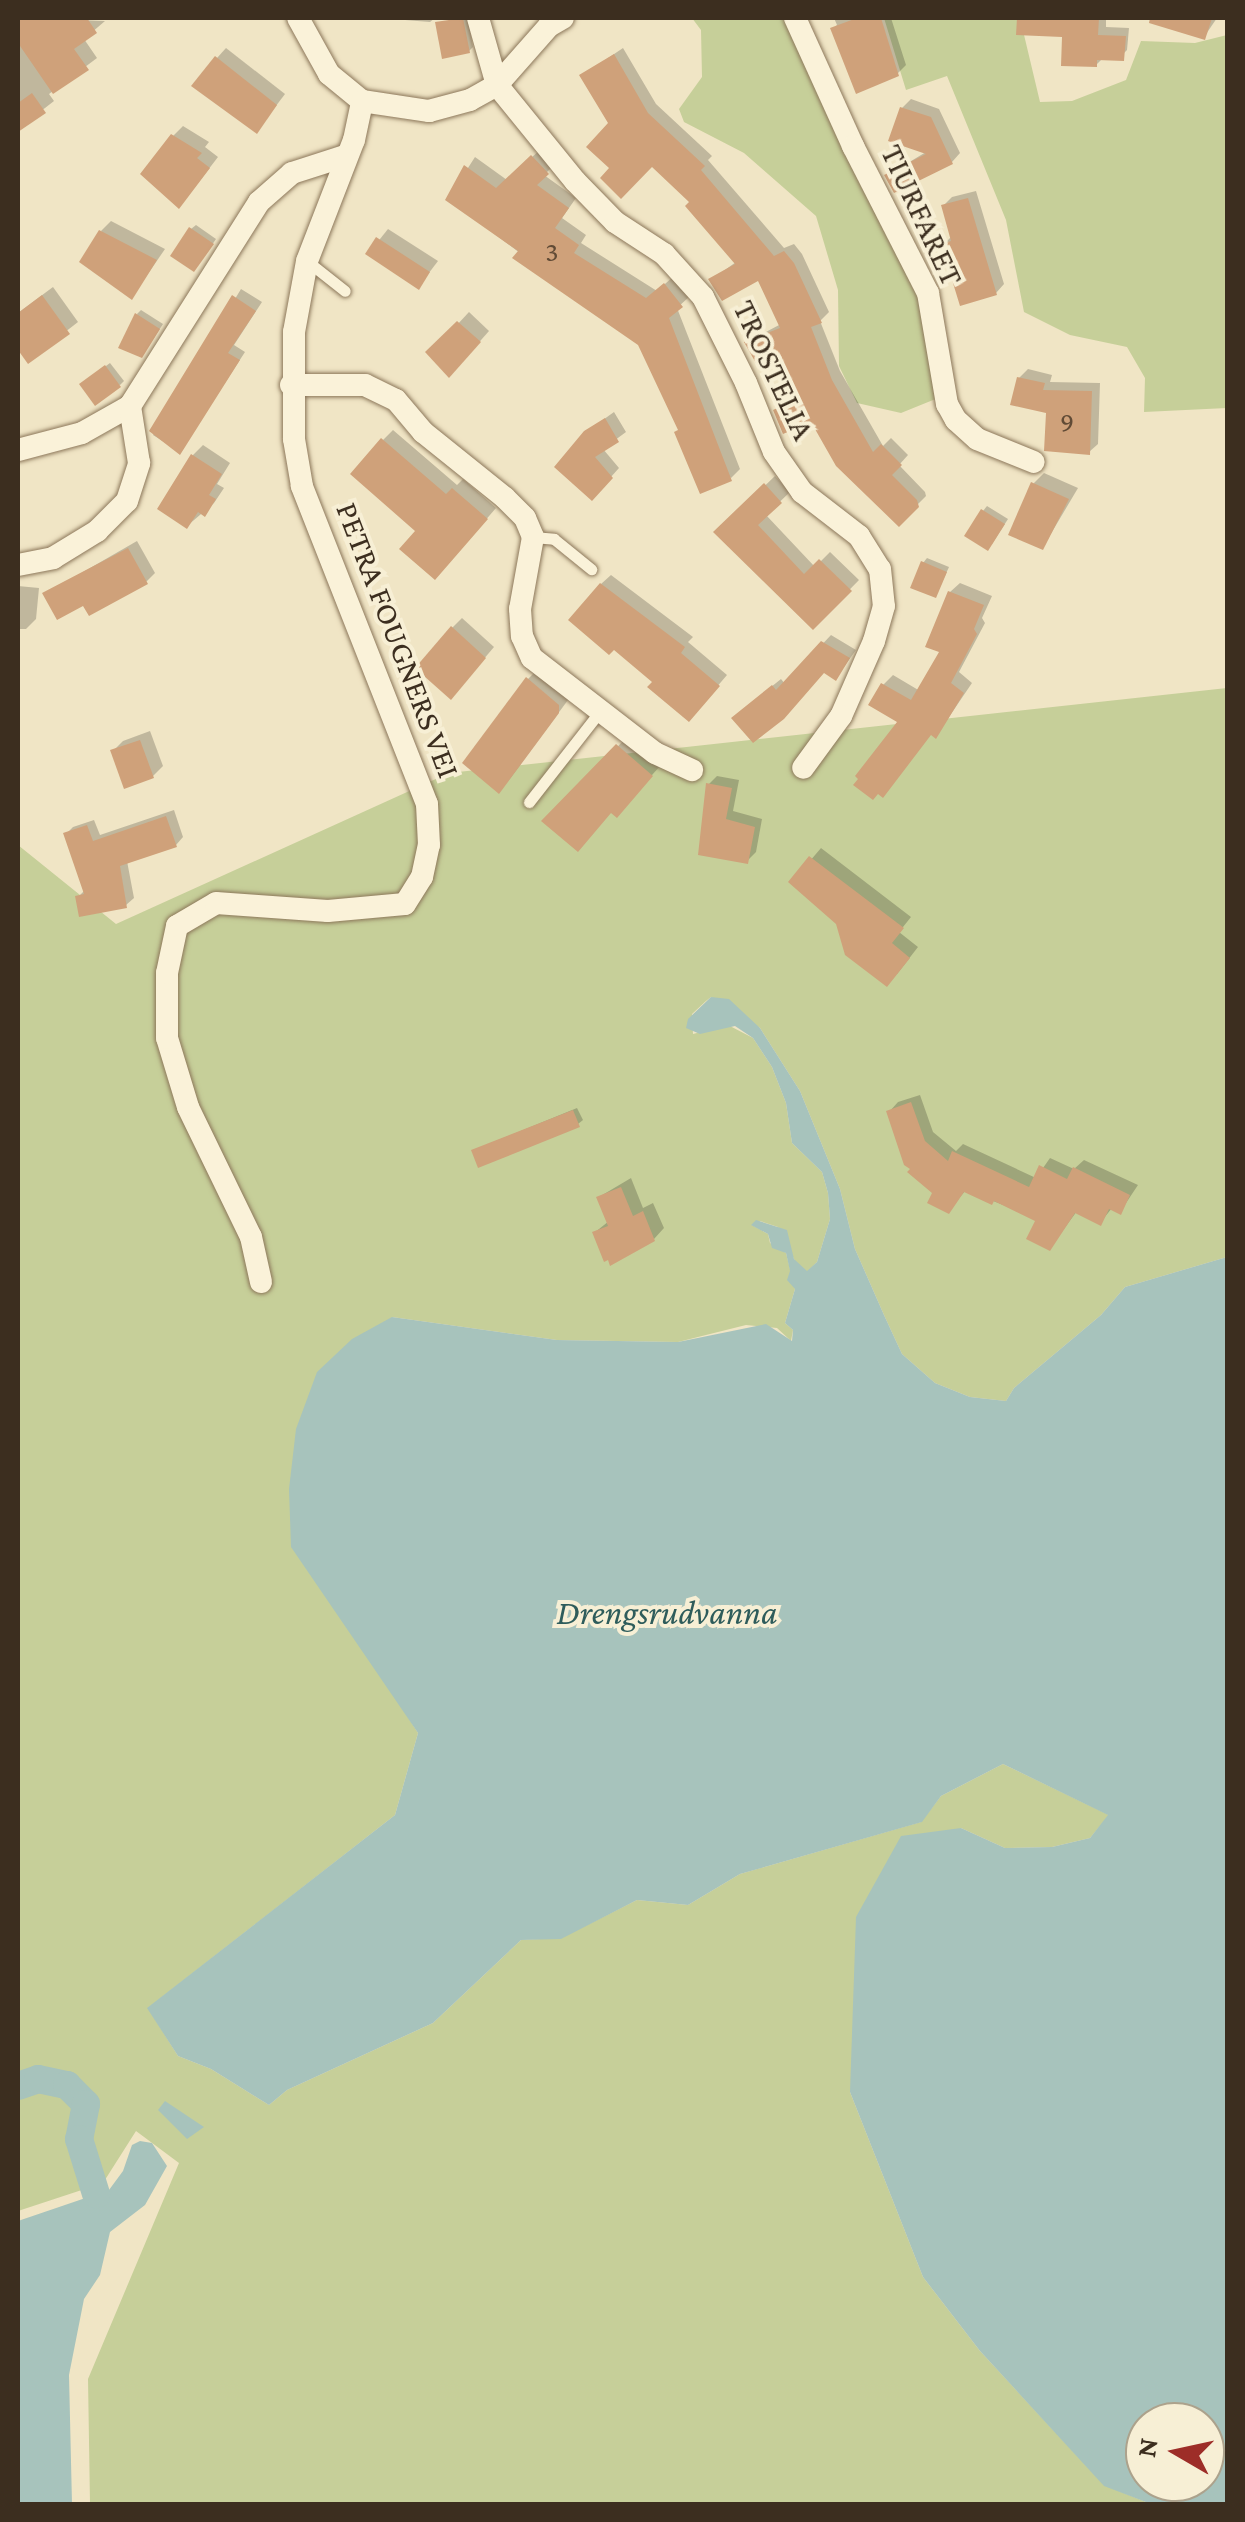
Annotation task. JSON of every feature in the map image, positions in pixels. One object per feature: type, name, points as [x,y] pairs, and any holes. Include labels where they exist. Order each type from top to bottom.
[{"type":"street","points":[[298,18],[329,74],[362,101],[429,111],[470,100],[497,84],[549,26],[563,18]]},
{"type":"street","points":[[478,18],[497,84]]},
{"type":"street","name":"TIURFARET","points":[[795,18],[928,293],[947,404],[956,420],[977,439],[1034,462]]},
{"type":"street","name":"TROSTELIA","points":[[497,84],[575,181],[615,222],[664,254],[703,297],[746,382],[774,452],[802,492],[859,536],[880,569],[884,606],[874,642],[841,716],[803,768]]},
{"type":"street","name":"PETRA FOUGNERS VEI","points":[[261,1282],[251,1237],[188,1108],[166,1038],[165,988],[177,926],[216,903],[328,911],[405,904],[422,878],[429,845],[427,804],[302,486],[291,385],[294,332],[308,262],[354,140],[362,101]]},
{"type":"street","points":[[18,450],[82,432],[130,406],[259,202],[292,173],[345,156]]},
{"type":"street","points":[[291,385],[365,385],[396,400],[423,432],[525,518],[532,537],[520,609],[522,636],[532,658],[654,753],[692,770]]},
{"type":"street","points":[[18,565],[53,558],[97,532],[127,502],[139,463],[130,406]]},
{"type":"lane","points":[[308,262],[345,292]]},
{"type":"lane","points":[[532,537],[554,539],[592,569]]},
{"type":"lane","points":[[529,802],[600,711]]},
{"type":"green space","points":[[692,18],[788,18],[918,286],[938,398],[901,413],[857,403],[839,366],[838,290],[816,216],[744,153],[684,122],[679,109],[702,77],[701,30]]},
{"type":"green space","points":[[884,18],[1020,18],[1040,102],[1072,101],[1126,80],[1141,41],[1195,43],[1227,35],[1227,408],[1144,412],[1145,378],[1127,347],[1070,335],[1024,312],[1006,220],[947,76],[906,90]]},
{"type":"green space","points":[[1227,688],[1227,1257],[1125,1287],[1101,1315],[1014,1388],[1006,1401],[970,1397],[935,1383],[902,1354],[855,1249],[840,1189],[800,1091],[760,1028],[711,997],[692,1014],[693,1034],[728,1025],[753,1038],[772,1067],[786,1103],[792,1143],[822,1172],[828,1193],[830,1219],[817,1262],[807,1272],[798,1267],[778,1227],[760,1221],[752,1225],[768,1234],[770,1243],[786,1253],[795,1289],[785,1323],[793,1330],[791,1341],[777,1328],[746,1325],[678,1342],[557,1340],[392,1317],[366,1651],[418,1733],[395,1815],[148,2008],[178,2056],[211,2069],[269,2105],[287,2090],[433,2023],[521,1940],[561,1938],[637,1900],[688,1905],[740,1874],[921,1822],[941,1796],[1003,1764],[1109,1815],[1090,1838],[1052,1847],[1005,1848],[961,1828],[850,2092],[923,2277],[980,2351],[1104,2485],[1125,2493],[1125,2502],[1151,2504],[90,2504],[88,2379],[179,2163],[136,2131],[103,2183],[18,2211],[18,845],[116,924],[449,773]]},
{"type":"water","name":"Drengsrudvanna","points":[[711,997],[729,999],[760,1028],[800,1091],[840,1189],[855,1249],[902,1354],[935,1383],[970,1397],[1006,1401],[1014,1388],[1101,1315],[1125,1287],[1227,1257],[1227,2504],[1146,2502],[1225,2502],[1225,2402],[1125,2402],[1125,2494],[1104,2486],[980,2351],[923,2277],[850,2092],[856,1917],[901,1836],[961,1828],[1005,1848],[1052,1847],[1090,1838],[1108,1815],[1003,1764],[941,1796],[922,1822],[740,1874],[688,1905],[637,1900],[561,1939],[521,1940],[433,2023],[287,2090],[269,2105],[211,2069],[178,2056],[147,2008],[395,1815],[418,1733],[291,1547],[289,1489],[296,1429],[317,1372],[352,1339],[392,1317],[557,1340],[678,1342],[766,1324],[792,1341],[793,1330],[785,1323],[795,1289],[787,1280],[790,1271],[786,1253],[772,1248],[768,1234],[751,1225],[756,1220],[787,1230],[794,1259],[807,1271],[817,1262],[830,1219],[822,1172],[792,1143],[786,1103],[772,1067],[753,1038],[735,1026],[700,1034],[686,1028],[688,1019]]},
{"type":"water","points":[[165,2101],[204,2127],[187,2139],[158,2110]]},
{"type":"water","points":[[140,2141],[152,2143],[167,2166],[145,2205],[110,2232],[100,2275],[84,2299],[69,2375],[72,2504],[18,2504],[18,2221],[109,2190],[123,2171],[132,2145]]},
{"type":"building","points":[[18,18],[87,18],[97,33],[74,49],[89,70],[53,94],[18,43]]},
{"type":"building","points":[[463,18],[470,53],[442,59],[435,22]]},
{"type":"building","points":[[857,18],[881,18],[899,76],[856,94],[830,28]]},
{"type":"building","points":[[1017,18],[1099,18],[1098,35],[1126,36],[1124,61],[1097,60],[1097,67],[1061,66],[1062,37],[1016,35]]},
{"type":"building","points":[[1150,18],[1212,18],[1205,40],[1149,23]]},
{"type":"building","points":[[614,54],[648,113],[705,166],[701,170],[774,256],[784,251],[794,263],[822,323],[811,327],[832,380],[873,452],[881,444],[902,465],[892,475],[917,500],[919,507],[899,527],[836,466],[811,422],[783,434],[773,410],[798,399],[781,356],[757,365],[744,342],[780,328],[758,281],[722,301],[708,279],[735,264],[685,206],[689,202],[652,167],[621,199],[600,178],[609,168],[586,147],[608,123],[579,75]]},
{"type":"building","points":[[215,56],[277,105],[257,134],[191,86]]},
{"type":"building","points":[[32,93],[46,113],[18,132],[18,103]]},
{"type":"building","points":[[900,107],[931,117],[953,164],[894,193],[884,175],[926,154],[888,141]]},
{"type":"building","points":[[171,134],[202,153],[197,158],[210,168],[179,209],[140,174]]},
{"type":"building","points":[[531,155],[549,174],[537,185],[569,208],[555,228],[579,245],[574,253],[646,298],[664,283],[683,307],[669,318],[732,481],[700,494],[674,432],[678,430],[638,345],[512,258],[518,251],[445,200],[464,165],[496,188]]},
{"type":"building","points":[[968,198],[997,295],[960,306],[941,244],[951,241],[941,205]]},
{"type":"building","points":[[189,227],[214,244],[194,272],[170,256]]},
{"type":"building","points":[[99,230],[157,260],[132,300],[79,262]]},
{"type":"building","points":[[376,237],[430,272],[419,290],[365,254]]},
{"type":"building","points":[[42,295],[70,334],[28,364],[18,350],[18,313]]},
{"type":"building","points":[[232,295],[256,311],[228,353],[240,360],[180,455],[149,431]]},
{"type":"building","points":[[135,313],[160,329],[142,358],[118,348]]},
{"type":"building","points":[[457,321],[481,342],[449,378],[425,352]]},
{"type":"building","points":[[105,365],[121,387],[95,406],[79,384]]},
{"type":"building","points":[[1017,377],[1045,383],[1043,390],[1092,391],[1090,455],[1044,451],[1046,413],[1010,405]]},
{"type":"building","points":[[605,418],[619,442],[595,457],[613,478],[592,501],[554,467],[584,431]]},
{"type":"building","points":[[381,438],[446,494],[452,488],[488,519],[435,580],[399,549],[415,531],[350,474]]},
{"type":"building","points":[[191,454],[222,474],[209,495],[216,499],[205,517],[198,512],[187,529],[157,509]]},
{"type":"building","points":[[1031,482],[1069,499],[1043,550],[1008,535]]},
{"type":"building","points":[[764,483],[782,503],[758,525],[804,574],[819,559],[852,591],[813,630],[713,532]]},
{"type":"building","points":[[981,509],[1005,524],[988,551],[964,536]]},
{"type":"building","points":[[128,548],[148,584],[89,616],[83,606],[57,620],[42,593]]},
{"type":"building","points":[[921,561],[947,572],[936,598],[910,588]]},
{"type":"building","points":[[600,583],[685,647],[681,653],[720,686],[689,722],[647,687],[652,682],[614,650],[609,655],[568,620]]},
{"type":"building","points":[[948,591],[984,605],[974,629],[977,634],[951,683],[964,693],[936,739],[931,735],[883,798],[878,794],[873,800],[853,785],[858,779],[855,776],[897,722],[868,705],[881,683],[911,700],[939,652],[925,647]]},
{"type":"building","points":[[451,626],[486,658],[451,700],[415,668]]},
{"type":"building","points":[[821,641],[850,658],[836,681],[824,673],[784,719],[753,743],[731,718],[772,685],[776,690]]},
{"type":"building","points":[[526,677],[559,705],[559,713],[499,794],[462,763]]},
{"type":"building","points":[[140,740],[154,778],[124,789],[110,750]]},
{"type":"building","points":[[616,744],[653,776],[617,818],[611,813],[578,852],[541,821]]},
{"type":"building","points":[[706,783],[732,788],[726,819],[755,827],[748,864],[698,855]]},
{"type":"building","points":[[166,816],[177,847],[120,866],[127,908],[79,917],[75,896],[84,894],[63,833],[87,825],[93,841]]},
{"type":"building","points":[[809,856],[904,928],[892,943],[910,958],[887,987],[845,955],[836,924],[788,882]]},
{"type":"building","points":[[911,1102],[925,1141],[948,1161],[952,1151],[1029,1187],[1039,1165],[1067,1179],[1073,1167],[1130,1195],[1121,1215],[1109,1209],[1101,1226],[1075,1213],[1050,1251],[1026,1239],[1035,1221],[994,1201],[992,1205],[964,1192],[949,1214],[927,1203],[932,1193],[907,1172],[910,1169],[904,1165],[886,1111]]},
{"type":"building","points":[[573,1110],[580,1127],[478,1168],[471,1150]]},
{"type":"building","points":[[621,1187],[633,1216],[643,1211],[655,1241],[610,1266],[608,1260],[604,1262],[592,1232],[608,1226],[596,1197]]},
{"type":"waterway","points":[[18,2086],[38,2079],[67,2085],[86,2104],[79,2139],[96,2194]]}]
